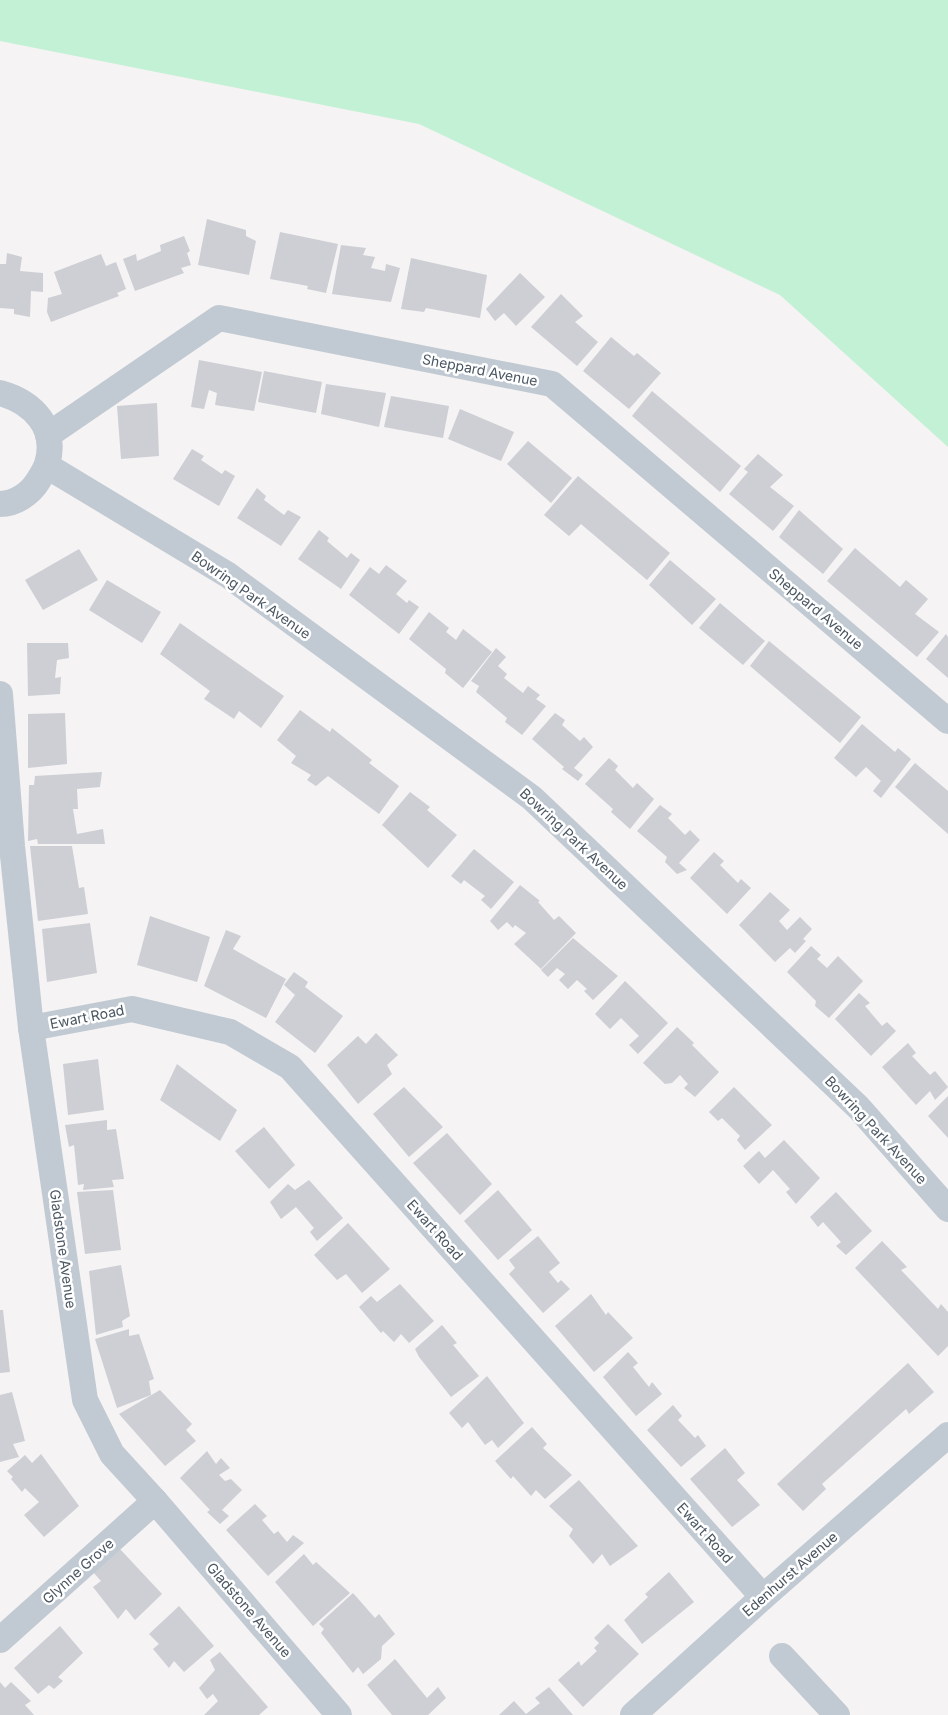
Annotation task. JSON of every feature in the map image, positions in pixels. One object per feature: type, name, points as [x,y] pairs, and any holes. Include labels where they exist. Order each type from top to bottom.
[{"type":"street","name":"Sheppard Avenue","points":[[48,435],[219,318],[552,384],[948,721]]},
{"type":"street","points":[[0,393],[20,399],[33,409],[44,425],[48,435],[49,455],[46,466],[34,488],[18,500],[0,504]]},
{"type":"street","name":"Bowring Park Avenue","points":[[46,466],[228,575],[532,798],[858,1108],[948,1209]]},
{"type":"street","name":"Gladstone Avenue","points":[[0,694],[12,846],[31,1028],[85,1400],[112,1454],[155,1501],[339,1715]]},
{"type":"street","name":"Ewart Road","points":[[31,1028],[132,1008],[230,1032],[290,1067],[763,1597]]},
{"type":"street","name":"Edenhurst Avenue","points":[[633,1715],[763,1597],[948,1435]]},
{"type":"street","name":"Glynne Grove","points":[[0,1640],[155,1501]]},
{"type":"street","points":[[782,1656],[837,1715]]},
{"type":"green space","points":[[0,0],[948,0],[948,447],[780,295],[419,124],[0,41]]},
{"type":"building","points":[[207,219],[246,230],[246,236],[256,241],[249,275],[198,265]]},
{"type":"building","points":[[280,232],[338,244],[326,293],[307,289],[308,286],[270,279]]},
{"type":"building","points":[[184,236],[190,251],[187,253],[191,265],[181,268],[184,273],[135,291],[123,259],[136,254],[137,261],[161,251],[160,245]]},
{"type":"building","points":[[341,245],[366,248],[363,255],[375,257],[371,268],[385,271],[386,264],[400,268],[391,302],[332,294]]},
{"type":"building","points":[[7,253],[22,257],[20,271],[43,273],[43,292],[31,291],[30,317],[14,314],[14,309],[0,308],[0,264],[6,264]]},
{"type":"building","points":[[101,254],[106,266],[116,262],[126,289],[117,293],[119,296],[51,322],[47,312],[48,298],[62,294],[54,272]]},
{"type":"building","points":[[411,258],[487,275],[480,318],[426,308],[424,312],[401,309]]},
{"type":"building","points":[[520,273],[545,297],[516,326],[504,313],[495,321],[486,309]]},
{"type":"building","points":[[561,294],[583,316],[575,322],[598,342],[577,366],[531,327]]},
{"type":"building","points":[[611,337],[634,356],[637,353],[661,373],[629,409],[583,371]]},
{"type":"building","points":[[199,360],[262,372],[254,411],[215,405],[217,393],[209,390],[204,409],[191,407]]},
{"type":"building","points":[[264,371],[322,382],[316,413],[258,402]]},
{"type":"building","points":[[326,384],[386,393],[379,427],[321,414]]},
{"type":"building","points":[[652,391],[741,466],[720,492],[632,416]]},
{"type":"building","points":[[391,396],[449,406],[443,438],[384,427]]},
{"type":"building","points":[[157,403],[159,456],[121,459],[117,406]]},
{"type":"building","points":[[460,409],[514,432],[501,461],[448,439]]},
{"type":"building","points":[[528,441],[572,478],[551,503],[507,464]]},
{"type":"building","points":[[192,449],[204,456],[201,460],[222,474],[225,470],[235,476],[219,506],[173,479]]},
{"type":"building","points":[[758,454],[783,475],[770,487],[794,506],[773,531],[729,494],[748,472],[744,469]]},
{"type":"building","points":[[578,476],[670,553],[647,580],[581,524],[569,536],[544,515]]},
{"type":"building","points":[[257,488],[266,496],[264,500],[284,515],[288,510],[301,517],[281,546],[237,518]]},
{"type":"building","points":[[799,510],[843,549],[823,574],[779,537]]},
{"type":"building","points":[[319,530],[329,538],[327,541],[347,558],[351,553],[360,560],[341,589],[298,559]]},
{"type":"building","points":[[855,548],[900,587],[906,580],[928,599],[915,614],[939,632],[917,657],[827,581]]},
{"type":"building","points":[[79,549],[98,580],[43,610],[25,580]]},
{"type":"building","points":[[670,560],[716,599],[692,625],[649,585]]},
{"type":"building","points":[[386,565],[407,581],[396,594],[407,603],[409,600],[419,607],[399,634],[349,595],[370,567],[379,574]]},
{"type":"building","points":[[107,580],[161,612],[142,643],[89,610]]},
{"type":"building","points":[[720,603],[765,641],[743,665],[699,628]]},
{"type":"building","points":[[429,612],[449,628],[446,632],[456,640],[463,629],[492,652],[463,688],[445,673],[446,669],[409,639]]},
{"type":"building","points":[[180,623],[284,696],[261,728],[239,711],[234,719],[204,699],[210,691],[160,654]]},
{"type":"building","points":[[946,634],[948,637],[948,678],[926,659]]},
{"type":"building","points":[[769,641],[861,717],[840,743],[750,666]]},
{"type":"building","points":[[27,643],[68,643],[69,658],[57,660],[55,678],[61,677],[60,694],[28,696]]},
{"type":"building","points":[[496,648],[506,657],[498,666],[507,674],[504,678],[523,693],[528,686],[540,695],[536,699],[546,706],[522,735],[505,722],[507,718],[476,692],[479,686],[471,681]]},
{"type":"building","points":[[300,710],[330,732],[332,728],[372,760],[369,763],[399,786],[379,814],[328,776],[316,786],[307,780],[311,775],[291,763],[296,756],[277,740]]},
{"type":"building","points":[[65,713],[67,764],[28,768],[28,714]]},
{"type":"building","points":[[555,713],[565,720],[562,725],[580,741],[584,737],[593,747],[574,768],[583,775],[578,781],[562,769],[564,767],[532,739]]},
{"type":"building","points":[[862,724],[895,752],[898,748],[911,759],[881,798],[873,791],[881,781],[866,767],[856,777],[834,758]]},
{"type":"building","points":[[609,758],[618,766],[615,770],[633,788],[637,783],[654,799],[630,829],[611,812],[613,809],[585,784]]},
{"type":"building","points":[[915,763],[948,791],[948,834],[895,787]]},
{"type":"building","points":[[102,772],[100,787],[77,789],[78,809],[73,809],[77,834],[103,829],[105,844],[38,844],[37,839],[28,841],[29,785],[34,785],[35,776]]},
{"type":"building","points":[[410,792],[430,807],[427,810],[457,835],[428,868],[382,825]]},
{"type":"building","points":[[660,805],[672,814],[668,818],[685,835],[690,830],[700,840],[679,863],[687,870],[677,874],[665,862],[667,857],[637,831]]},
{"type":"building","points":[[30,846],[72,846],[79,888],[84,887],[88,914],[38,921]]},
{"type":"building","points":[[474,849],[514,882],[491,909],[481,900],[485,896],[464,880],[461,884],[451,876]]},
{"type":"building","points":[[714,852],[724,861],[720,865],[738,883],[741,879],[751,888],[727,914],[690,878]]},
{"type":"building","points":[[520,885],[540,901],[538,902],[554,920],[559,916],[576,933],[541,969],[514,944],[526,933],[515,925],[513,928],[507,922],[498,930],[490,921]]},
{"type":"building","points":[[770,892],[790,910],[779,921],[787,930],[800,917],[812,929],[803,939],[806,941],[795,953],[790,948],[775,962],[739,925]]},
{"type":"building","points":[[150,916],[210,937],[197,982],[137,965]]},
{"type":"building","points":[[90,923],[97,973],[47,982],[42,929]]},
{"type":"building","points":[[226,930],[241,936],[233,949],[286,979],[266,1018],[204,986]]},
{"type":"building","points":[[573,938],[618,976],[593,1000],[584,991],[587,989],[577,980],[568,989],[559,980],[565,974],[557,968],[548,977],[541,970]]},
{"type":"building","points":[[811,946],[821,955],[817,959],[827,968],[838,956],[863,981],[829,1018],[815,1006],[816,1001],[787,972]]},
{"type":"building","points":[[294,972],[308,982],[305,987],[343,1016],[315,1053],[275,1022],[295,995],[284,985]]},
{"type":"building","points":[[625,981],[668,1023],[638,1054],[629,1045],[639,1036],[621,1018],[610,1029],[595,1014]]},
{"type":"building","points":[[859,993],[870,1003],[865,1006],[882,1026],[887,1022],[896,1031],[871,1056],[835,1019]]},
{"type":"building","points":[[677,1027],[694,1043],[692,1045],[719,1072],[695,1097],[684,1088],[688,1084],[680,1075],[672,1083],[665,1084],[643,1063]]},
{"type":"building","points":[[376,1033],[398,1055],[387,1065],[392,1074],[358,1104],[327,1065],[358,1036],[366,1044]]},
{"type":"building","points":[[908,1043],[916,1053],[912,1056],[930,1075],[935,1071],[948,1087],[935,1100],[930,1091],[916,1105],[882,1067]]},
{"type":"building","points":[[98,1059],[104,1110],[68,1115],[63,1064]]},
{"type":"building","points":[[177,1064],[237,1110],[220,1141],[160,1100]]},
{"type":"building","points":[[404,1087],[443,1127],[409,1157],[373,1114]]},
{"type":"building","points":[[734,1087],[772,1125],[745,1150],[737,1140],[740,1136],[722,1118],[718,1121],[709,1112]]},
{"type":"building","points":[[948,1096],[948,1138],[928,1116]]},
{"type":"building","points":[[107,1120],[107,1130],[116,1129],[124,1179],[112,1180],[114,1187],[83,1190],[84,1184],[78,1185],[74,1145],[69,1147],[65,1125]]},
{"type":"building","points":[[264,1127],[295,1165],[269,1189],[235,1151]]},
{"type":"building","points":[[447,1133],[492,1184],[460,1215],[413,1163]]},
{"type":"building","points":[[784,1140],[820,1178],[796,1204],[786,1192],[790,1189],[773,1170],[759,1184],[743,1166],[759,1151],[765,1158]]},
{"type":"building","points":[[309,1180],[343,1218],[317,1241],[310,1232],[314,1228],[296,1207],[281,1219],[270,1202],[288,1184],[295,1190]]},
{"type":"building","points":[[113,1190],[121,1250],[85,1254],[77,1192]]},
{"type":"building","points":[[498,1190],[532,1230],[498,1260],[464,1221]]},
{"type":"building","points":[[836,1192],[872,1231],[846,1255],[836,1246],[841,1242],[823,1222],[818,1227],[810,1217]]},
{"type":"building","points":[[348,1223],[390,1269],[362,1293],[346,1274],[337,1280],[314,1255]]},
{"type":"building","points":[[538,1236],[560,1263],[549,1272],[558,1283],[561,1280],[570,1289],[543,1313],[509,1274],[515,1268],[509,1260]]},
{"type":"building","points":[[882,1241],[907,1267],[901,1270],[938,1309],[941,1304],[948,1312],[948,1346],[938,1356],[855,1268]]},
{"type":"building","points":[[121,1265],[130,1316],[122,1321],[123,1327],[96,1335],[89,1271]]},
{"type":"building","points":[[400,1284],[434,1321],[409,1343],[401,1334],[394,1342],[383,1331],[381,1333],[359,1307],[371,1296],[377,1302]]},
{"type":"building","points":[[591,1294],[606,1315],[608,1312],[633,1338],[594,1372],[555,1326]]},
{"type":"building","points":[[0,1310],[3,1310],[10,1372],[0,1373]]},
{"type":"building","points":[[442,1325],[457,1343],[453,1345],[479,1376],[451,1397],[419,1357],[415,1349]]},
{"type":"building","points":[[129,1329],[129,1336],[139,1334],[154,1379],[149,1381],[151,1395],[117,1408],[95,1339]]},
{"type":"building","points":[[628,1352],[638,1363],[633,1367],[649,1387],[652,1382],[662,1394],[636,1416],[603,1377]]},
{"type":"building","points":[[908,1363],[934,1392],[909,1414],[906,1409],[822,1484],[826,1489],[803,1511],[777,1484]]},
{"type":"building","points":[[487,1376],[524,1423],[498,1448],[492,1440],[485,1445],[468,1422],[462,1428],[449,1413]]},
{"type":"building","points":[[160,1390],[192,1424],[186,1430],[196,1441],[165,1466],[119,1414]]},
{"type":"building","points":[[12,1392],[25,1441],[13,1444],[19,1457],[0,1462],[0,1395]]},
{"type":"building","points":[[673,1405],[682,1416],[678,1420],[695,1438],[698,1435],[706,1446],[681,1467],[647,1430]]},
{"type":"building","points":[[532,1427],[547,1444],[543,1448],[572,1475],[545,1499],[536,1490],[531,1496],[513,1476],[511,1479],[495,1461]]},
{"type":"building","points":[[725,1448],[745,1473],[737,1480],[760,1505],[732,1527],[690,1479]]},
{"type":"building","points":[[207,1451],[216,1464],[221,1458],[230,1468],[219,1475],[225,1481],[231,1479],[242,1490],[222,1510],[229,1516],[220,1524],[207,1512],[210,1510],[180,1478]]},
{"type":"building","points":[[41,1454],[79,1506],[44,1537],[24,1515],[39,1502],[25,1488],[22,1492],[7,1471],[25,1455],[32,1463]]},
{"type":"building","points":[[579,1480],[638,1546],[610,1566],[602,1554],[593,1564],[569,1536],[573,1529],[549,1506]]},
{"type":"building","points":[[255,1504],[267,1516],[262,1520],[274,1534],[278,1531],[287,1542],[293,1535],[304,1543],[268,1576],[226,1530]]},
{"type":"building","points":[[119,1548],[162,1594],[135,1620],[126,1609],[118,1619],[93,1587],[101,1581],[93,1572]]},
{"type":"building","points":[[304,1554],[313,1565],[316,1562],[350,1593],[313,1626],[275,1582]]},
{"type":"building","points":[[669,1572],[694,1602],[642,1644],[624,1620],[648,1597],[645,1594]]},
{"type":"building","points":[[353,1593],[375,1618],[379,1614],[395,1634],[382,1646],[381,1659],[363,1674],[358,1667],[353,1673],[321,1633],[324,1629],[319,1624]]},
{"type":"building","points":[[179,1606],[214,1646],[184,1672],[174,1661],[169,1668],[153,1649],[159,1644],[149,1634]]},
{"type":"building","points":[[608,1624],[639,1654],[583,1707],[558,1680],[579,1661],[581,1666],[597,1651],[594,1648],[599,1643],[594,1638]]},
{"type":"building","points":[[60,1626],[83,1653],[58,1677],[63,1681],[54,1689],[49,1685],[38,1694],[14,1668]]},
{"type":"building","points":[[220,1652],[268,1707],[259,1715],[204,1715],[218,1701],[213,1694],[207,1699],[199,1688],[215,1670],[210,1660]]},
{"type":"building","points":[[395,1659],[427,1698],[438,1687],[446,1698],[428,1715],[392,1715],[367,1685]]},
{"type":"building","points":[[0,1682],[5,1688],[11,1682],[31,1701],[25,1705],[34,1715],[0,1715]]},
{"type":"building","points":[[549,1687],[573,1715],[499,1715],[514,1701],[526,1714],[540,1703],[535,1698]]}]
